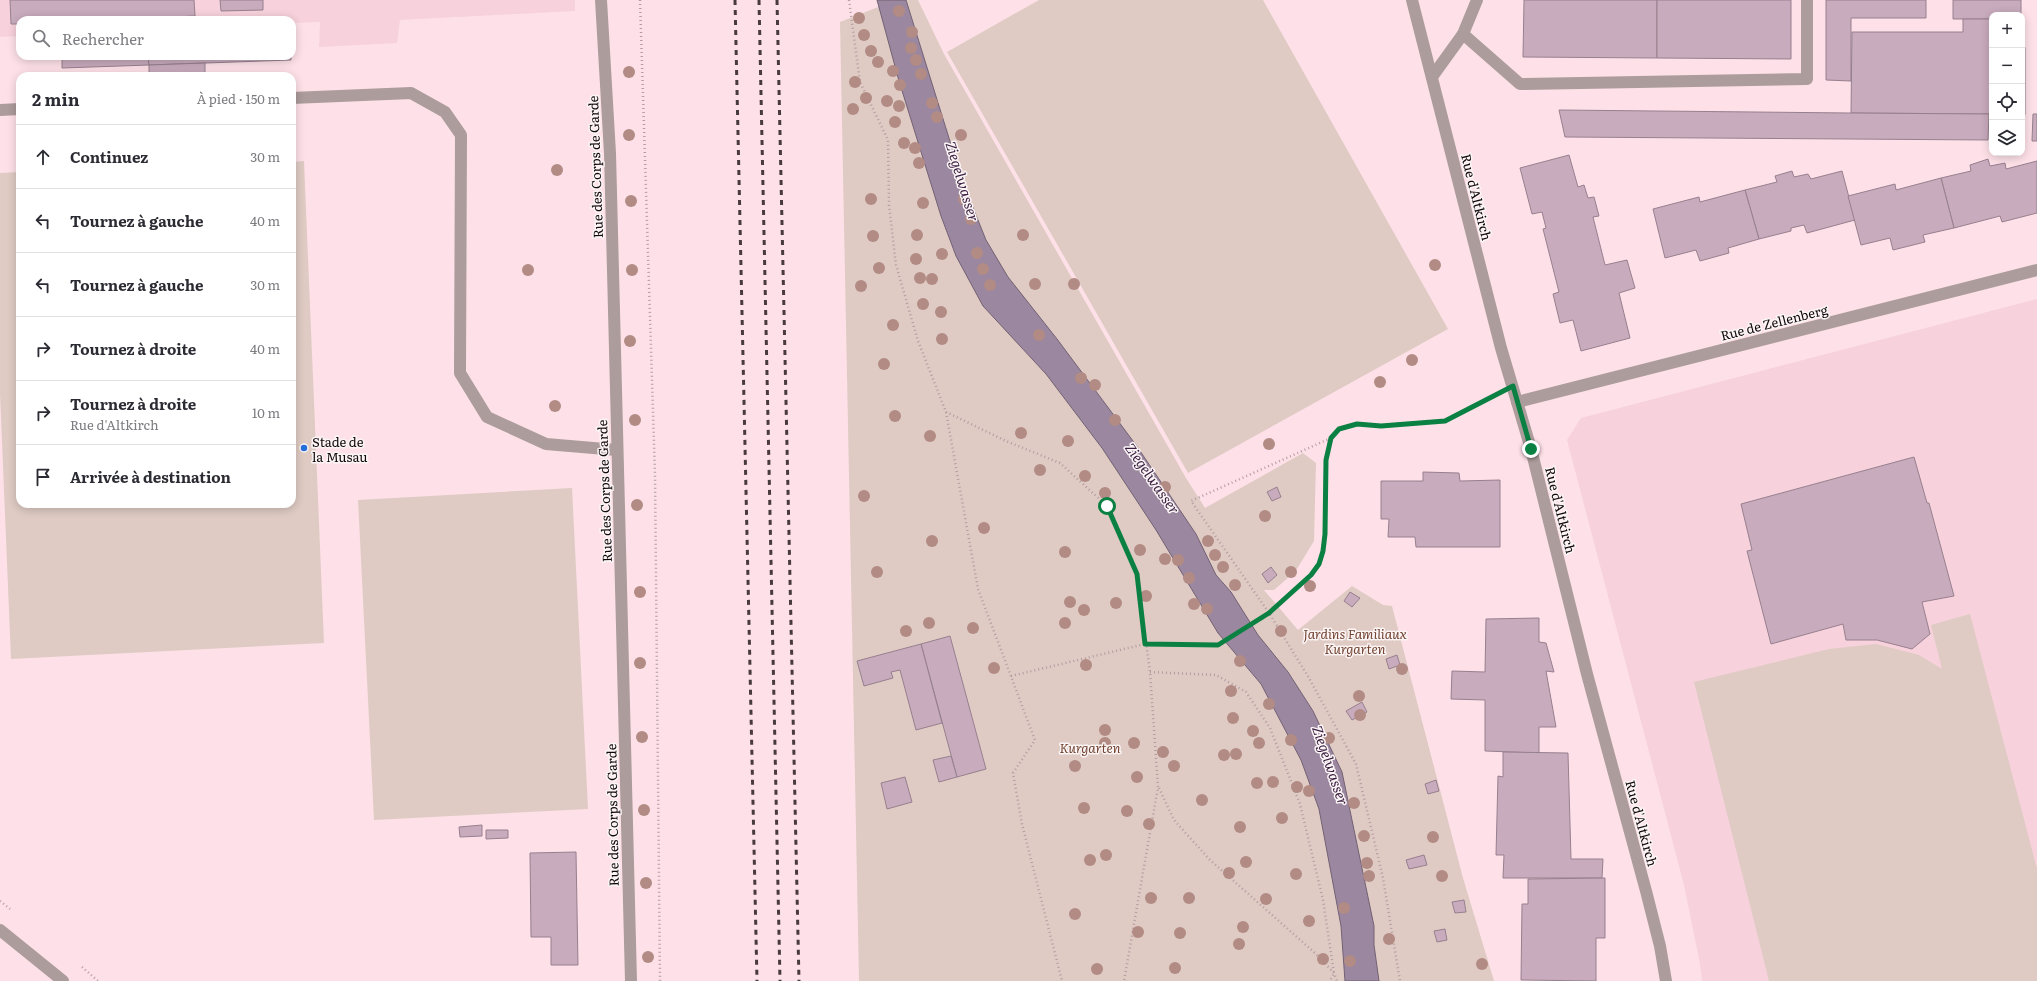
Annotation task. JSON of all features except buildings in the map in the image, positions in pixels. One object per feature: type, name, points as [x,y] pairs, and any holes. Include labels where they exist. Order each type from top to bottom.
[{"type":"street","name":"Rue des Corps de Garde","points":[[602,0],[610,153],[631,981]]},
{"type":"street","name":"Rue d'Altkirch","points":[[1412,0],[1501,348],[1531,449],[1587,674],[1646,891],[1660,946],[1666,981]]},
{"type":"street","points":[[1432,77],[1463,34],[1477,0]]},
{"type":"street","points":[[1463,34],[1520,84],[1807,79],[1807,0]]},
{"type":"street","points":[[296,98],[411,93],[445,112],[461,135],[460,373],[486,417],[546,444],[617,450]]},
{"type":"street","points":[[0,110],[16,109]]},
{"type":"street","name":"Rue de Zellenberg","points":[[1517,402],[2037,270]]},
{"type":"street","points":[[0,930],[63,981]]},
{"type":"path","points":[[640,0],[655,475],[660,981]]},
{"type":"path","points":[[849,0],[860,82],[888,140],[889,205],[896,265],[918,341],[946,412],[978,589],[1035,740],[1013,773],[1022,824],[1062,981]]},
{"type":"path","points":[[1400,981],[1384,878],[1356,764],[1269,613],[1191,501],[1331,438],[1339,429],[1350,424],[1381,426],[1445,421],[1513,386]]},
{"type":"path","points":[[946,412],[1006,441],[1060,463],[1107,506],[1137,574],[1145,644],[1150,672],[1158,788],[1124,981]]},
{"type":"path","points":[[1011,676],[1145,644],[1218,645],[1269,613],[1311,575],[1319,564],[1323,551],[1325,534],[1326,460],[1331,438]]},
{"type":"path","points":[[1150,672],[1216,675],[1246,692],[1270,728],[1300,804],[1323,900],[1334,973],[1337,981]]},
{"type":"path","points":[[1158,788],[1174,820],[1210,860],[1315,953],[1334,973]]},
{"type":"path","points":[[1330,981],[1334,973]]},
{"type":"shaded area","points":[[0,0],[575,0],[575,11],[400,20],[397,43],[319,47],[320,22],[296,23],[296,16],[16,16],[16,36],[0,37]]},
{"type":"shaded area","points":[[2037,299],[2037,981],[1702,981],[1684,885],[1567,440],[1581,418]]},
{"type":"green space","name":"Kurgarten","points":[[896,0],[918,0],[944,54],[1186,478],[1205,508],[1303,453],[1316,463],[1314,541],[1295,572],[1274,590],[1264,590],[1298,630],[1352,586],[1383,605],[1392,606],[1463,878],[1494,981],[859,981],[840,22]]},
{"type":"green space","points":[[1039,0],[1263,0],[1448,329],[1188,473],[947,52]]},
{"type":"green space","name":"Stade de la Musau","points":[[304,161],[324,643],[11,659],[0,393],[0,173],[16,172],[16,508],[296,508],[296,162]]},
{"type":"green space","points":[[572,488],[588,809],[374,820],[358,500]]},
{"type":"green space","points":[[1970,614],[2037,869],[2037,981],[1769,981],[1694,682],[1829,649],[1876,644],[1919,655],[1942,669],[1931,625]]},
{"type":"water","name":"Ziegelwasser","points":[[877,0],[906,0],[963,183],[986,240],[1008,277],[1057,339],[1136,445],[1196,534],[1216,575],[1231,592],[1258,635],[1288,672],[1313,711],[1342,772],[1374,926],[1374,945],[1379,981],[1345,981],[1341,926],[1319,809],[1301,760],[1261,684],[1218,633],[1156,530],[1102,448],[1046,374],[983,306],[956,256],[941,216],[899,81]]},
{"type":"railway","points":[[735,0],[757,981]]},
{"type":"railway","points":[[759,0],[780,981]]},
{"type":"railway","points":[[777,0],[799,981]]},
{"type":"place","name":"Stade de la Musau","points":[[304,448]]},
{"type":"route","points":[[1107,506],[1137,574],[1145,644],[1218,645],[1269,613],[1311,575],[1319,564],[1323,551],[1325,534],[1326,460],[1331,438],[1339,429],[1350,424],[1381,426],[1445,421],[1513,386],[1531,449]]},
{"type":"park label","name":"Jardins Familiaux Kurgarten","points":[[1355,640]]}]
